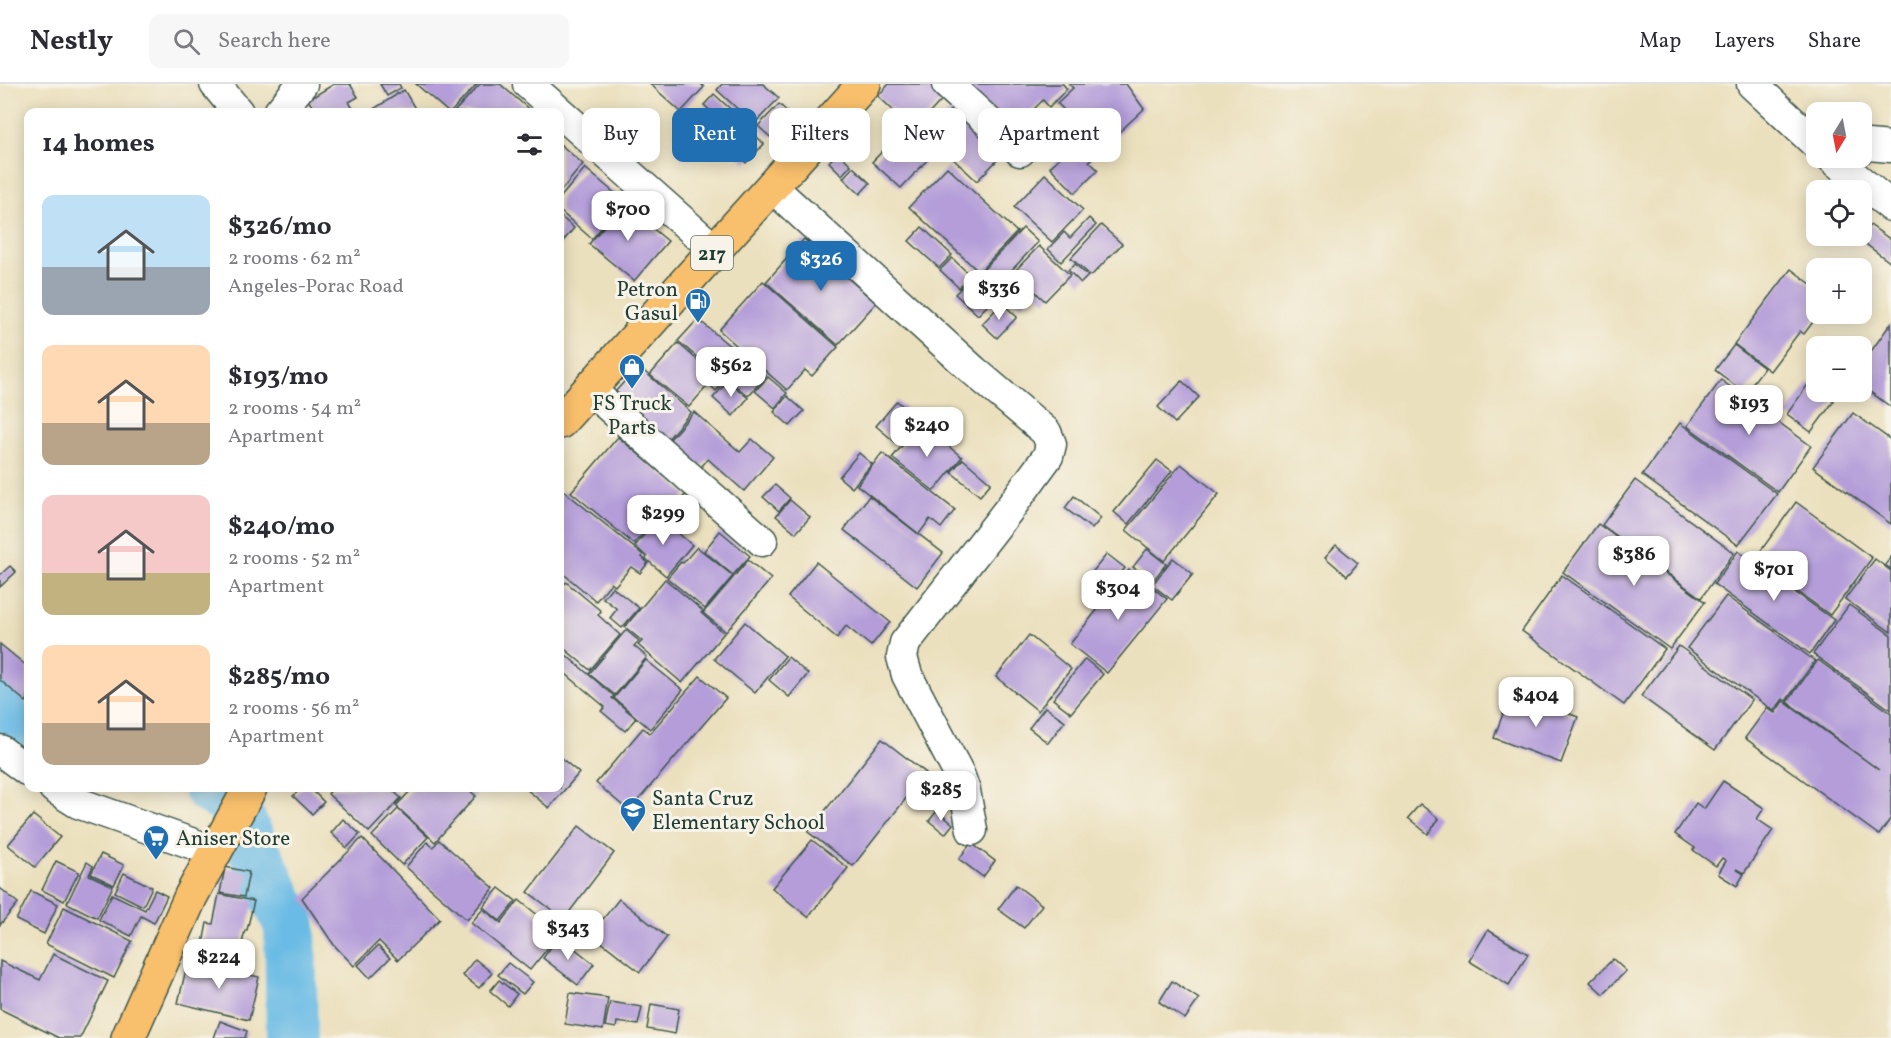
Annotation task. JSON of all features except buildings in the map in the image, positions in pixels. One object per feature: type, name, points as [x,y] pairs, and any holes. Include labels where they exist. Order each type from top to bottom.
[{"type":"main road","name":"217","points":[[564,417],[864,84]]},
{"type":"main road","points":[[128,1038],[191,896],[248,792]]},
{"type":"street","points":[[215,84],[235,108]]},
{"type":"street","points":[[282,108],[302,84]]},
{"type":"street","points":[[528,84],[555,108]]},
{"type":"street","points":[[947,84],[978,112]]},
{"type":"street","points":[[1752,84],[1806,135]]},
{"type":"street","points":[[564,116],[715,250]]},
{"type":"street","points":[[1872,145],[1891,147]]},
{"type":"street","points":[[1844,168],[1891,206]]},
{"type":"street","points":[[772,187],[974,371],[1046,432],[1051,444],[1048,456],[1011,508],[904,643],[902,657],[907,675],[959,774],[965,791],[972,830]]},
{"type":"street","points":[[589,389],[762,541]]},
{"type":"street","points":[[0,750],[24,768]]},
{"type":"street","points":[[60,792],[78,803],[220,844]]},
{"type":"waterway","points":[[0,706],[12,734],[24,738]]},
{"type":"waterway","points":[[216,792],[231,801],[290,926],[292,1038]]},
{"type":"place","name":"Petron Gasul","points":[[698,324]]},
{"type":"place","name":"FS Truck Parts","points":[[632,390]]},
{"type":"place","name":"Santa Cruz Elementary School","points":[[633,833]]},
{"type":"place","name":"Aniser Store","points":[[156,861]]}]
